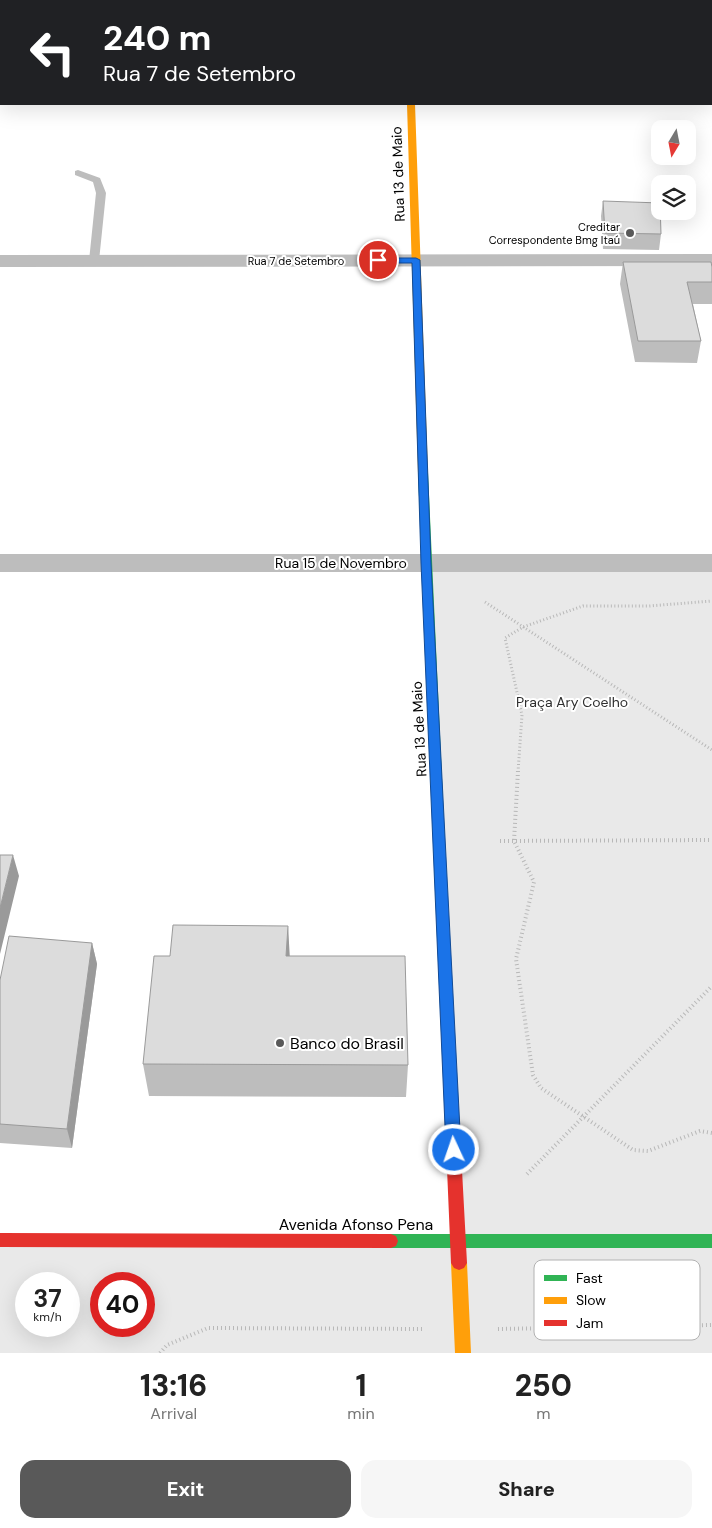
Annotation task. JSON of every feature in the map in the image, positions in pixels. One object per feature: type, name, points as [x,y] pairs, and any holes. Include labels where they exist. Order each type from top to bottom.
[{"type":"street","name":"Rua 13 de Maio","points":[[411,105],[426,563],[463,1353]]},
{"type":"street","name":"Rua 7 de Setembro","points":[[0,261],[712,260]]},
{"type":"street","name":"Rua 15 de Novembro","points":[[0,563],[712,562]]},
{"type":"street","name":"Avenida Afonso Pena","points":[[0,1240],[712,1241]]},
{"type":"lane","points":[[78,173],[97,180],[100,193],[94,261]]},
{"type":"path","points":[[712,601],[649,606],[583,606],[523,627],[505,638],[522,715],[514,841],[534,882],[516,959],[533,1074],[541,1088],[633,1150],[648,1151],[700,1131],[712,1132]]},
{"type":"path","points":[[485,602],[712,750]]},
{"type":"path","points":[[500,841],[712,840]]},
{"type":"path","points":[[527,1174],[712,986]]},
{"type":"green space","name":"Praça Ary Coelho","points":[[426,563],[712,563],[712,1353],[0,1353],[0,1240],[458,1241]]},
{"type":"building","points":[[603,201],[651,203],[651,220],[661,220],[661,234],[605,233]]},
{"type":"building","points":[[623,262],[711,262],[712,282],[687,282],[701,341],[638,341]]},
{"type":"building","points":[[0,855],[13,855],[0,908]]},
{"type":"building","name":"Banco do Brasil","points":[[173,925],[288,926],[286,956],[405,956],[408,1065],[143,1064],[154,956],[170,956]]},
{"type":"building","points":[[9,936],[92,943],[67,1129],[0,1124],[0,980]]},
{"type":"traffic: fast","points":[[423,473],[442,909]]},
{"type":"traffic: fast","points":[[391,1241],[712,1241]]},
{"type":"traffic: slow","points":[[411,105],[423,473]]},
{"type":"traffic: slow","points":[[459,1263],[463,1353]]},
{"type":"traffic: jam","points":[[442,909],[459,1263]]},
{"type":"traffic: jam","points":[[0,1240],[391,1241]]},
{"type":"place","name":"Creditar Correspondente Bmg Itaú","points":[[630,233]]},
{"type":"place","name":"Banco do Brasil","points":[[280,1043]]},
{"type":"route","points":[[378,260],[416,260],[426,563],[454,1150]]}]
